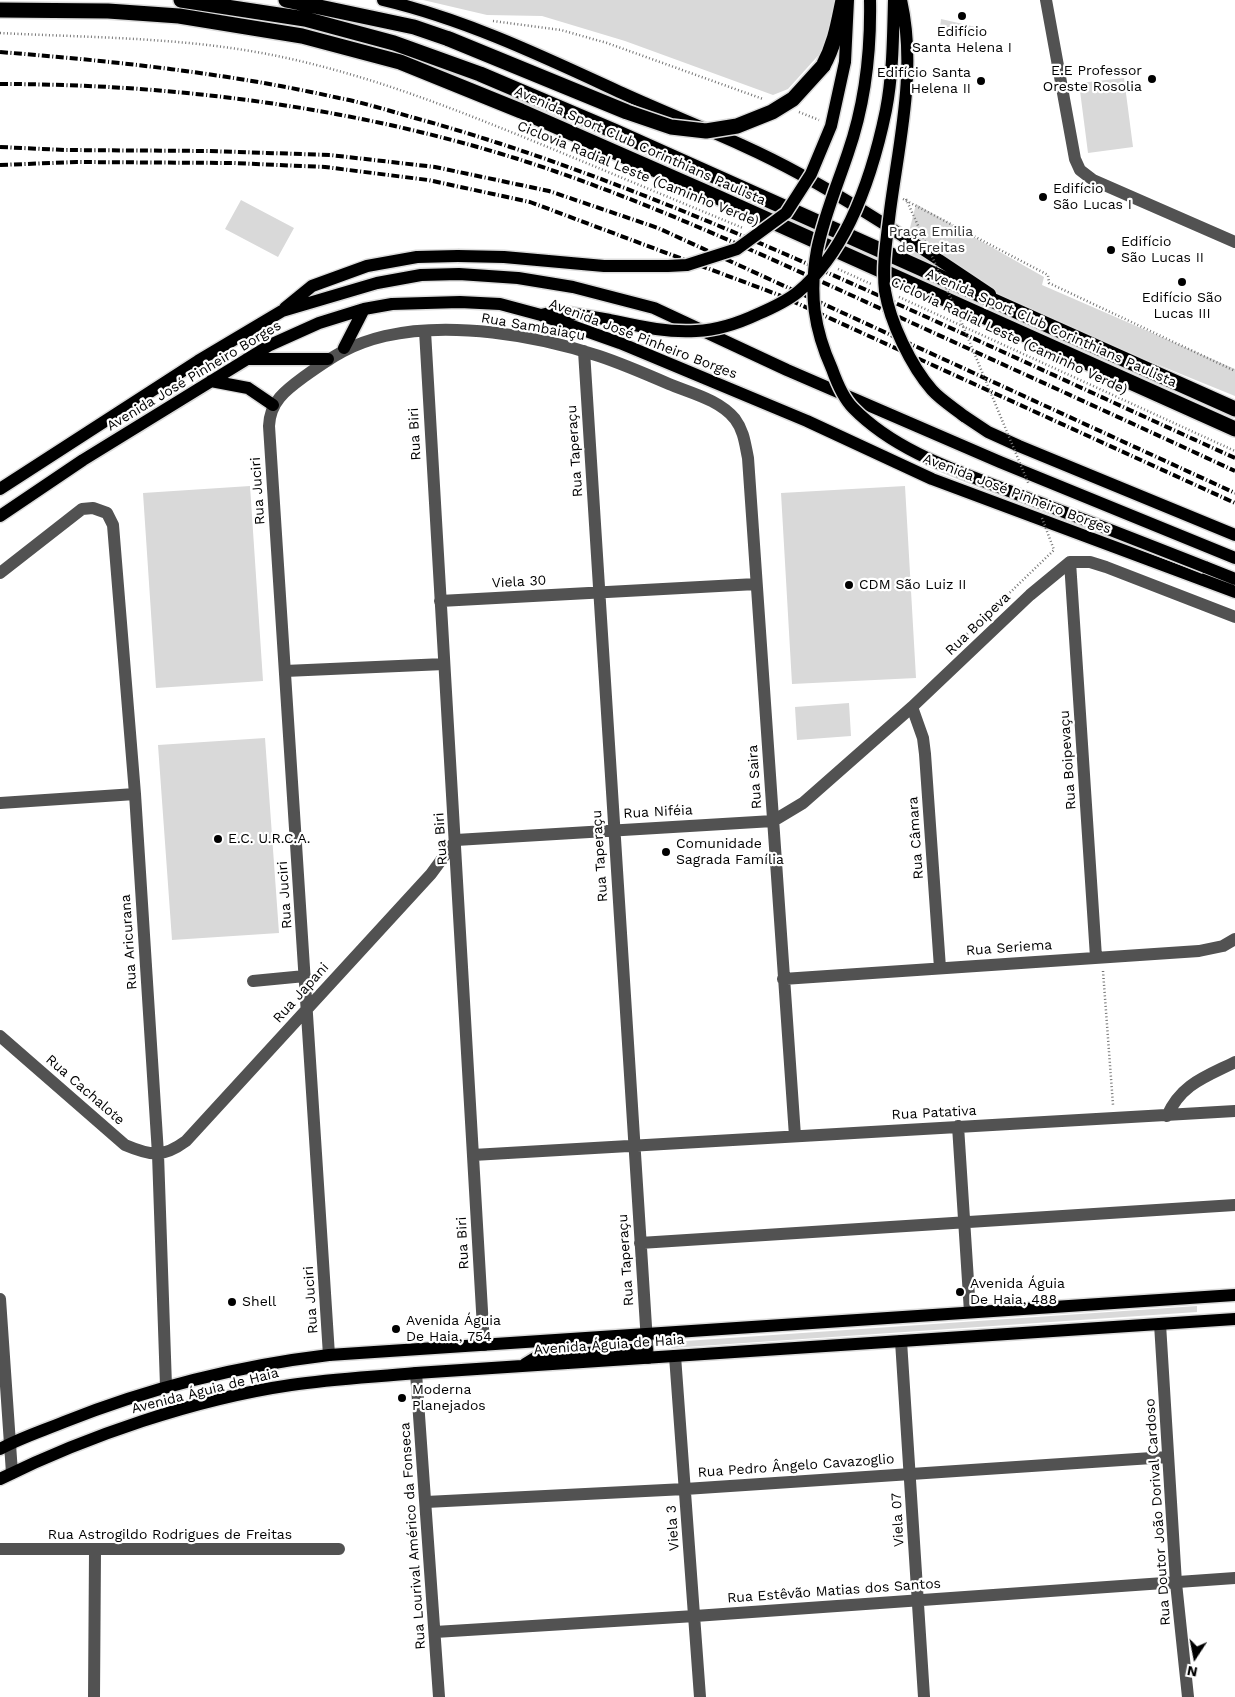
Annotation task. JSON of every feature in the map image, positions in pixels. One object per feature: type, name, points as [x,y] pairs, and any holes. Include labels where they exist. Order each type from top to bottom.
[{"type":"highway","name":"Avenida Sport Club Corinthians Paulista","points":[[181,0],[305,20],[394,43],[480,74],[614,131],[1235,409]]},
{"type":"highway","points":[[286,0],[414,27],[449,39],[626,112],[671,127],[706,132],[737,126],[772,112],[793,99],[823,66],[832,50],[838,33],[843,0]]},
{"type":"highway","name":"Avenida Sport Club Corinthians Paulista","points":[[0,10],[108,11],[199,19],[302,36],[400,62],[520,111],[706,192],[1235,429]]},
{"type":"main road","name":"Avenida Sport Club Corinthians Paulista","points":[[383,0],[418,8],[474,27],[673,117],[737,142],[829,189],[903,234],[1011,308]]},
{"type":"main road","points":[[282,311],[312,286],[367,266],[417,257],[504,257],[604,266],[668,266],[687,265],[738,249],[786,213],[811,174],[833,118],[845,62],[848,0]]},
{"type":"main road","points":[[870,0],[870,39],[861,100],[849,152],[828,206],[817,251],[813,285],[816,329],[838,386],[856,411],[899,444],[952,468],[1235,578]]},
{"type":"main road","points":[[541,315],[558,311],[646,328],[678,331],[720,328],[772,308],[798,292],[824,264],[851,218],[875,152],[886,109],[894,0]]},
{"type":"main road","points":[[901,0],[907,38],[906,86],[900,149],[887,236],[885,291],[893,318],[917,372],[933,391],[988,432],[1235,535]]},
{"type":"main road","name":"Avenida José Pinheiro Borges","points":[[0,489],[198,361],[282,311],[377,283],[421,275],[459,274],[518,278],[573,286],[654,308],[788,370],[1000,462],[1235,558]]},
{"type":"main road","name":"Avenida José Pinheiro Borges","points":[[0,516],[83,460],[270,345],[319,323],[364,309],[392,304],[460,302],[500,304],[541,315],[620,343],[808,422],[932,479],[1235,592]]},
{"type":"main road","points":[[344,348],[364,309]]},
{"type":"main road","points":[[247,359],[328,359]]},
{"type":"main road","points":[[211,381],[248,388],[273,405]]},
{"type":"main road","name":"Avenida Águia de Haia","points":[[5,1446],[117,1401],[166,1386],[254,1366],[329,1354],[646,1335],[1235,1295]]},
{"type":"main road","points":[[1200,1321],[1206,1315],[1235,1313]]},
{"type":"main road","name":"Avenida Águia de Haia","points":[[0,1480],[12,1473],[129,1425],[210,1402],[290,1385],[416,1373],[523,1366],[648,1353],[675,1356],[1235,1319]]},
{"type":"street","points":[[1046,0],[1075,159],[1080,170],[1093,180],[1235,242]]},
{"type":"street","name":"Rua Sambaiaçu","points":[[273,405],[288,389],[344,348],[386,336],[425,331],[465,331],[502,335],[584,351],[719,404],[734,418]]},
{"type":"street","name":"Rua Biri","points":[[425,331],[484,1345]]},
{"type":"street","name":"Rua Taperaçu","points":[[584,351],[613,830],[648,1353]]},
{"type":"street","name":"Rua Juciri","points":[[273,405],[269,426],[329,1354]]},
{"type":"street","name":"Rua Saira","points":[[734,418],[742,430],[748,458],[795,1136]]},
{"type":"street","name":"Rua Aricurana","points":[[0,573],[82,509],[93,508],[107,513],[113,525],[134,794],[158,1154],[166,1386]]},
{"type":"street","points":[[1070,562],[1090,562],[1106,567],[1235,618]]},
{"type":"street","name":"Rua Boipeva","points":[[773,821],[803,803],[912,707],[1030,595],[1070,562]]},
{"type":"street","name":"Rua Boipevaçu","points":[[1070,562],[1099,956]]},
{"type":"street","name":"Viela 30","points":[[440,601],[756,584]]},
{"type":"street","points":[[285,672],[444,664]]},
{"type":"street","name":"Rua Câmara","points":[[912,707],[923,738],[925,754],[940,968]]},
{"type":"street","points":[[0,803],[134,794]]},
{"type":"street","name":"Rua Niféia","points":[[456,840],[773,821]]},
{"type":"street","name":"Rua Japani","points":[[158,1154],[173,1150],[186,1141],[431,874],[456,840]]},
{"type":"street","name":"Rua Seriema","points":[[783,979],[1099,956],[1199,951],[1223,946],[1235,939]]},
{"type":"street","points":[[253,980],[305,976]]},
{"type":"street","name":"Rua Cachalote","points":[[0,1036],[125,1145],[142,1152],[158,1154]]},
{"type":"street","points":[[1167,1116],[1173,1101],[1183,1090],[1235,1062]]},
{"type":"street","name":"Rua Patativa","points":[[474,1155],[1235,1111]]},
{"type":"street","points":[[958,1126],[970,1312]]},
{"type":"street","points":[[640,1243],[1235,1205]]},
{"type":"street","points":[[0,1299],[5,1446],[12,1473]]},
{"type":"street","name":"Rua Doutor João Dorival Cardoso","points":[[1160,1324],[1176,1583],[1188,1697]]},
{"type":"street","name":"Viela 07","points":[[901,1341],[924,1697]]},
{"type":"street","name":"Viela 3","points":[[675,1356],[700,1697]]},
{"type":"street","name":"Rua Lourival Américo da Fonseca","points":[[416,1373],[440,1697]]},
{"type":"street","name":"Rua Pedro Ângelo Cavazoglio","points":[[426,1502],[685,1489],[910,1472],[1167,1457]]},
{"type":"street","name":"Rua Astrogildo Rodrigues de Freitas","points":[[0,1549],[95,1551],[339,1549]]},
{"type":"street","points":[[94,1697],[95,1551]]},
{"type":"street","name":"Rua Estêvão Matias dos Santos","points":[[435,1632],[695,1616],[1235,1578]]},
{"type":"path","name":"Ciclovia Radial Leste (Caminho Verde)","points":[[0,33],[151,39],[221,46],[290,58],[358,76],[424,97],[751,231]]},
{"type":"path","points":[[902,192],[958,314],[1031,491]]},
{"type":"path","name":"Ciclovia Radial Leste (Caminho Verde)","points":[[832,266],[876,286]]},
{"type":"path","name":"Ciclovia Radial Leste (Caminho Verde)","points":[[894,295],[1235,451]]},
{"type":"path","points":[[1042,517],[1054,550]]},
{"type":"path","points":[[1099,956],[1114,1119]]},
{"type":"green space","points":[[423,0],[840,0],[825,48],[788,89],[773,95],[625,41],[542,16],[487,15]]},
{"type":"green space","points":[[941,19],[976,27],[974,35],[940,28]]},
{"type":"green space","points":[[1124,78],[1133,147],[1088,153],[1079,83]]},
{"type":"green space","points":[[241,200],[294,228],[278,257],[225,229]]},
{"type":"green space","name":"Praça Emilia de Freitas","points":[[916,204],[1044,277],[1042,285],[1235,369],[1235,396],[1139,357],[904,252]]},
{"type":"green space","points":[[250,486],[263,681],[156,688],[143,493]]},
{"type":"green space","name":"CDM São Luiz II","points":[[905,486],[916,678],[792,684],[781,493]]},
{"type":"green space","points":[[849,703],[851,736],[797,740],[795,707]]},
{"type":"green space","name":"E.C. U.R.C.A.","points":[[265,738],[279,933],[172,940],[158,745]]},
{"type":"green space","points":[[1197,1306],[1197,1312],[671,1348],[671,1342]]},
{"type":"railway","points":[[0,52],[170,69],[297,89],[377,107],[510,147],[649,197],[785,254],[1235,458]]},
{"type":"railway","points":[[0,84],[131,88],[262,102],[392,125],[518,159],[646,205],[729,240],[1235,471]]},
{"type":"railway","points":[[0,147],[330,155],[435,167],[549,191],[658,228],[1235,493]]},
{"type":"railway","points":[[0,165],[77,162],[233,163],[325,167],[428,180],[530,202],[779,295],[1235,503]]},
{"type":"place","name":"Edifício Santa Helena I","points":[[962,16]]},
{"type":"place","name":"E.E Professor Oreste Rosolia","points":[[1152,79]]},
{"type":"place","name":"Edifício Santa Helena II","points":[[981,81]]},
{"type":"place","name":"Edifício São Lucas I","points":[[1043,197]]},
{"type":"place","name":"Edifício São Lucas II","points":[[1111,250]]},
{"type":"place","name":"Edifício São Lucas III","points":[[1182,282]]},
{"type":"place","name":"CDM São Luiz II","points":[[849,585]]},
{"type":"place","name":"E.C. U.R.C.A.","points":[[218,839]]},
{"type":"place","name":"Comunidade Sagrada Família","points":[[666,852]]},
{"type":"place","name":"Avenida Águia De Haia, 488","points":[[960,1292]]},
{"type":"place","name":"Shell","points":[[232,1302]]},
{"type":"place","name":"Avenida Águia De Haia, 754","points":[[396,1329]]},
{"type":"place","name":"Moderna Planejados","points":[[402,1398]]}]
